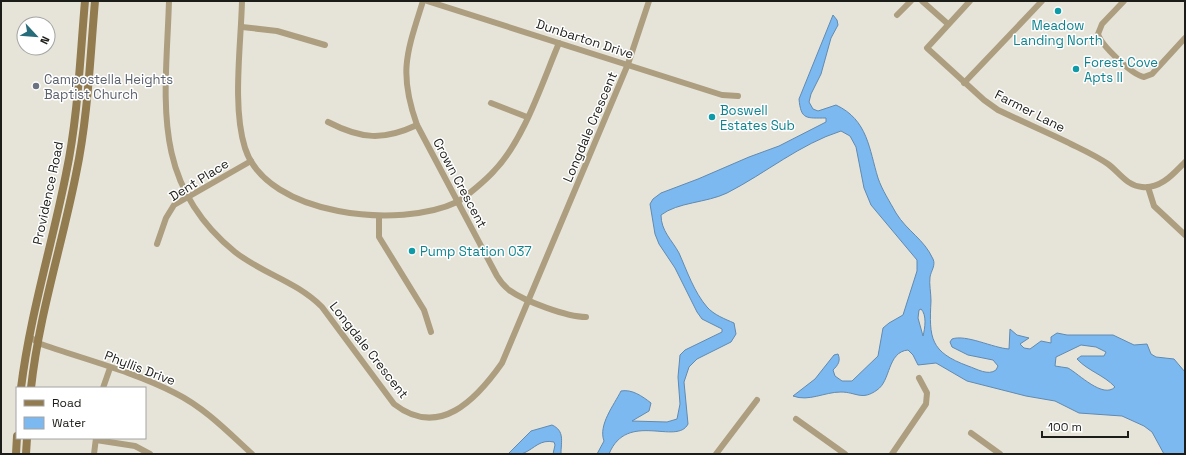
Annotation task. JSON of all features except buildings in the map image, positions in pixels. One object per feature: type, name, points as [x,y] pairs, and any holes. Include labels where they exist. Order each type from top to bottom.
[{"type":"main road","name":"Providence Road","points":[[21,387],[29,336],[68,163],[76,107],[85,1]]},
{"type":"main road","name":"Providence Road","points":[[31,387],[38,343],[80,152],[95,1]]},
{"type":"main road","points":[[16,454],[17,439]]},
{"type":"main road","points":[[26,454],[27,439]]},
{"type":"street","name":"Longdale Crescent","points":[[169,1],[166,126],[170,152],[176,172],[188,198],[204,221],[218,237],[237,253],[310,294],[322,307],[394,404],[403,411],[416,417],[433,419],[447,415],[465,404],[482,388],[502,363],[530,300],[628,64],[649,1]]},
{"type":"street","points":[[242,1],[238,120],[245,149],[251,161],[273,185],[294,199],[323,208],[379,216],[412,214],[457,202],[493,172],[502,163],[515,142],[559,43]]},
{"type":"street","name":"Crown Crescent","points":[[423,1],[409,44],[405,78],[410,104],[417,125],[496,276],[508,289],[530,300],[564,314],[586,317]]},
{"type":"street","name":"Dunbarton Drive","points":[[427,1],[722,95],[738,96]]},
{"type":"street","points":[[897,15],[911,1]]},
{"type":"street","points":[[922,1],[948,24],[970,1]]},
{"type":"street","points":[[964,83],[1042,1]]},
{"type":"street","points":[[1124,1],[1102,24],[1098,34],[1102,44],[1134,73],[1144,77],[1152,74],[1185,38]]},
{"type":"street","name":"Farmer Lane","points":[[948,24],[927,48],[964,83],[998,110],[1098,158],[1130,183],[1142,187],[1148,187]]},
{"type":"street","points":[[242,27],[277,31],[325,45]]},
{"type":"street","points":[[491,103],[527,117]]},
{"type":"street","points":[[328,122],[358,135],[373,137],[401,133],[417,125]]},
{"type":"street","name":"Dent Place","points":[[157,244],[166,218],[174,205],[251,161]]},
{"type":"street","points":[[1185,162],[1164,182],[1148,187],[1154,206],[1185,235]]},
{"type":"street","points":[[379,216],[379,237],[424,310],[431,332]]},
{"type":"street","name":"Phyllis Drive","points":[[29,336],[38,343],[147,380],[177,394],[222,425],[252,454]]},
{"type":"street","points":[[103,387],[110,368]]},
{"type":"street","points":[[892,454],[926,404],[927,393],[919,378]]},
{"type":"street","points":[[716,454],[757,400]]},
{"type":"street","points":[[796,419],[845,454]]},
{"type":"street","points":[[971,433],[1000,454]]},
{"type":"street","points":[[94,454],[96,439],[135,446],[150,454]]},
{"type":"water","points":[[833,15],[837,20],[838,25],[831,38],[821,74],[811,94],[809,102],[813,109],[818,111],[836,105],[847,111],[855,119],[866,136],[878,178],[886,196],[900,219],[925,246],[933,259],[934,266],[930,280],[930,314],[934,342],[939,349],[955,361],[979,370],[993,372],[998,366],[993,360],[968,355],[952,347],[950,342],[952,339],[965,338],[1009,349],[1010,329],[1017,335],[1029,338],[1020,344],[1024,348],[1030,349],[1041,341],[1051,343],[1051,337],[1057,333],[1067,335],[1113,335],[1134,345],[1147,344],[1151,354],[1156,357],[1174,359],[1185,372],[1185,454],[1164,454],[1152,432],[1144,426],[1122,416],[1079,413],[1055,401],[1026,396],[967,381],[936,363],[918,365],[913,355],[908,350],[901,352],[896,356],[881,386],[877,390],[867,395],[835,392],[805,398],[793,396],[815,379],[834,355],[838,354],[839,361],[838,365],[833,370],[835,376],[842,381],[852,381],[878,356],[883,328],[903,315],[917,271],[917,260],[871,205],[864,188],[856,147],[850,136],[841,131],[811,143],[727,193],[710,199],[676,207],[661,215],[661,221],[665,231],[679,253],[698,295],[713,312],[734,323],[736,334],[731,342],[697,359],[689,367],[684,382],[688,424],[682,430],[674,432],[639,431],[627,434],[617,441],[609,454],[597,454],[604,441],[603,428],[605,422],[621,391],[633,392],[651,403],[649,411],[632,421],[667,422],[677,419],[680,404],[678,377],[680,355],[685,350],[722,332],[722,329],[702,319],[697,312],[675,268],[659,244],[655,234],[650,204],[653,199],[661,193],[779,146],[826,122],[826,118],[809,118],[803,114],[799,99]],"holes":[[[921,309],[925,318],[923,336],[918,318],[919,310]],[[1081,345],[1096,347],[1106,352],[1104,356],[1081,356],[1077,359],[1115,387],[1110,390],[1098,388],[1068,368],[1055,366],[1056,357]]]},
{"type":"water","points":[[552,425],[561,433],[561,454],[553,454],[555,445],[554,442],[549,441],[538,444],[522,454],[508,454],[531,431]]},
{"type":"place","name":"Meadow Landing North","points":[[1058,11]]},
{"type":"place","name":"Forest Cove Apts II","points":[[1076,69]]},
{"type":"place","name":"Campostella Heights Baptist Church","points":[[36,86]]},
{"type":"place","name":"Boswell Estates Sub","points":[[712,117]]},
{"type":"place","name":"Pump Station 037","points":[[412,251]]}]
